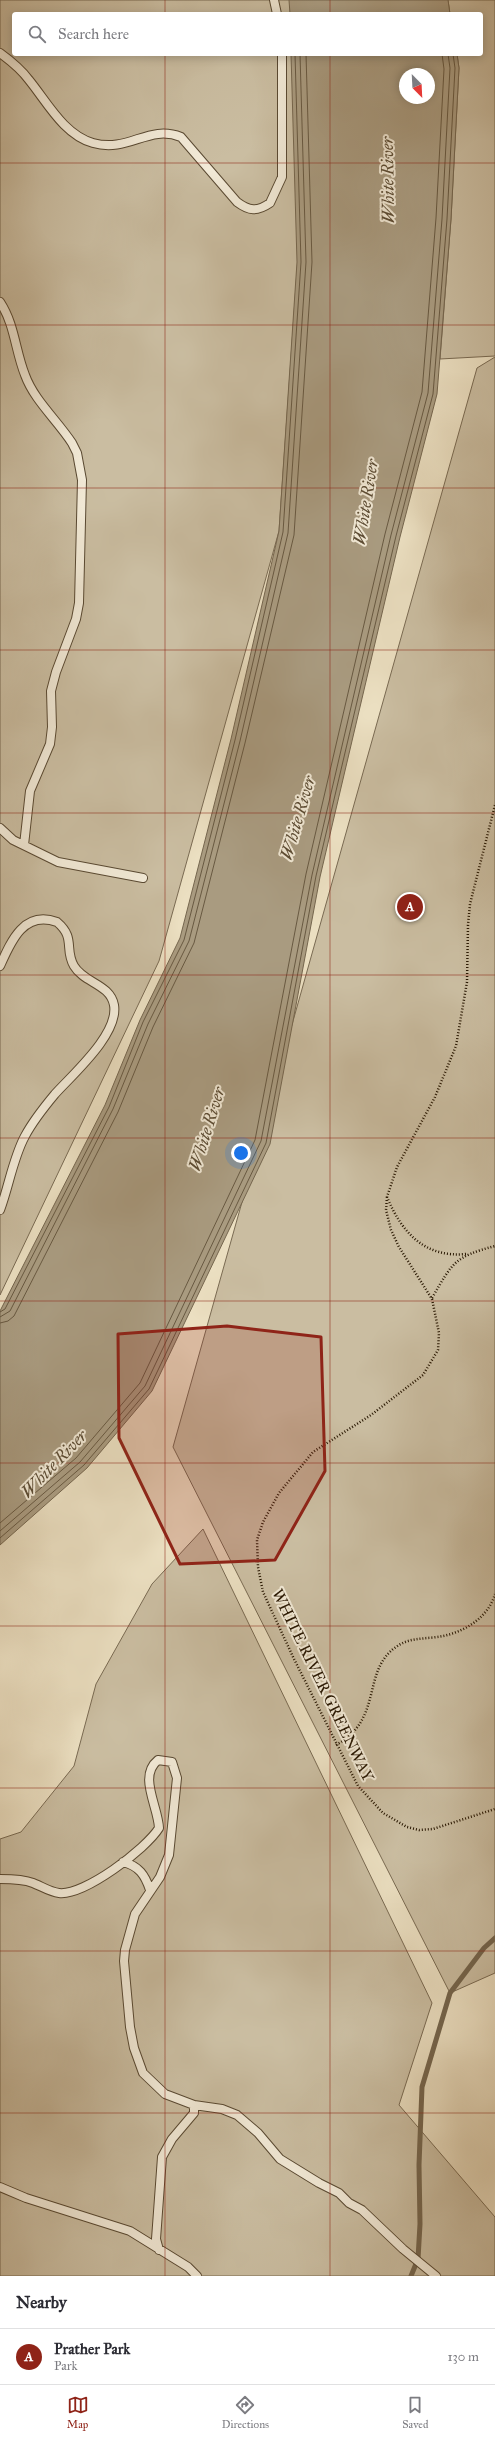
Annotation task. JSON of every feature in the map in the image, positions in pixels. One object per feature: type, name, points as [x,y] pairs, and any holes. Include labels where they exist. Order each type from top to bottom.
[{"type":"lane","points":[[274,0],[277,12]]},
{"type":"lane","points":[[0,53],[28,78],[75,135],[94,143],[111,145],[133,142],[155,133],[171,133],[181,138],[236,202],[247,210],[254,210],[270,203],[282,177],[282,56]]},
{"type":"lane","points":[[0,302],[12,326],[25,375],[31,388],[72,443],[77,453],[82,480],[76,619],[56,672],[51,691],[52,727],[50,744],[30,791],[24,845]]},
{"type":"lane","points":[[0,828],[5,834],[35,852],[58,862],[109,873],[143,878]]},
{"type":"lane","points":[[0,966],[10,941],[24,927],[42,919],[57,922],[70,939],[71,959],[74,967],[110,995],[114,1005],[114,1015],[94,1054],[54,1095],[25,1136],[0,1210]]},
{"type":"lane","points":[[0,1879],[21,1880],[57,1893],[68,1894],[88,1886],[123,1862],[145,1844],[159,1828],[157,1811],[150,1789],[150,1770],[152,1765],[158,1760],[172,1762],[177,1778],[168,1855],[160,1877],[135,1914],[125,1950],[127,2000],[134,2048],[143,2073],[158,2090],[194,2105],[222,2109],[238,2116],[258,2133],[280,2159],[319,2183],[339,2193],[436,2276]]},
{"type":"lane","points":[[123,1862],[136,1866],[147,1881],[150,1890]]},
{"type":"lane","points":[[159,2250],[156,2239],[162,2157],[172,2139],[194,2113],[194,2105]]},
{"type":"lane","points":[[0,2187],[26,2198],[130,2231],[159,2250],[188,2266],[197,2276]]},
{"type":"path","name":"WHITE RIVER GREENWAY","points":[[495,805],[470,904],[467,989],[456,1046],[438,1090],[397,1167],[388,1197],[387,1214],[393,1235],[432,1299],[440,1343],[436,1356],[429,1368],[419,1379],[371,1415],[313,1452],[279,1493],[262,1522],[257,1540],[258,1568],[263,1592],[336,1745],[358,1786],[383,1813],[406,1827],[419,1830],[433,1829],[495,1809]]},
{"type":"path","points":[[388,1197],[401,1225],[426,1247],[444,1254],[466,1254],[495,1246]]},
{"type":"path","points":[[432,1299],[447,1273],[466,1254]]},
{"type":"path","points":[[336,1745],[355,1730],[365,1715],[374,1681],[389,1652],[406,1641],[446,1635],[463,1629],[481,1616],[495,1594]]},
{"type":"highlighted area","points":[[227,1326],[321,1337],[325,1471],[275,1560],[180,1564],[119,1438],[118,1334]]},
{"type":"shaded area","points":[[0,0],[293,0],[294,12],[12,12],[12,56],[296,56],[302,199],[279,531],[159,961],[0,1295]]},
{"type":"shaded area","points":[[448,0],[495,0],[495,356],[440,359],[451,219],[459,68],[457,56],[483,56],[483,12],[450,12]]},
{"type":"shaded area","points":[[495,357],[495,1973],[450,1993],[173,1447],[477,368]]},
{"type":"shaded area","points":[[203,1529],[432,2003],[399,2105],[495,2217],[495,2276],[0,2276],[0,1839],[21,1832],[74,1766],[96,1684],[152,1584]]},
{"type":"water","points":[[289,0],[448,0],[450,12],[290,12]]},
{"type":"water","name":"White River","points":[[291,56],[457,56],[459,68],[451,219],[437,394],[400,537],[320,877],[270,1144],[152,1391],[87,1468],[0,1545],[0,1311],[105,1105],[140,1020],[180,938],[231,739],[279,531],[297,262]]},
{"type":"waterway","points":[[411,2276],[418,2259],[422,2087],[450,1993],[484,1948],[495,1938]]},
{"type":"place","name":"Prather Park","points":[[410,907]]}]
